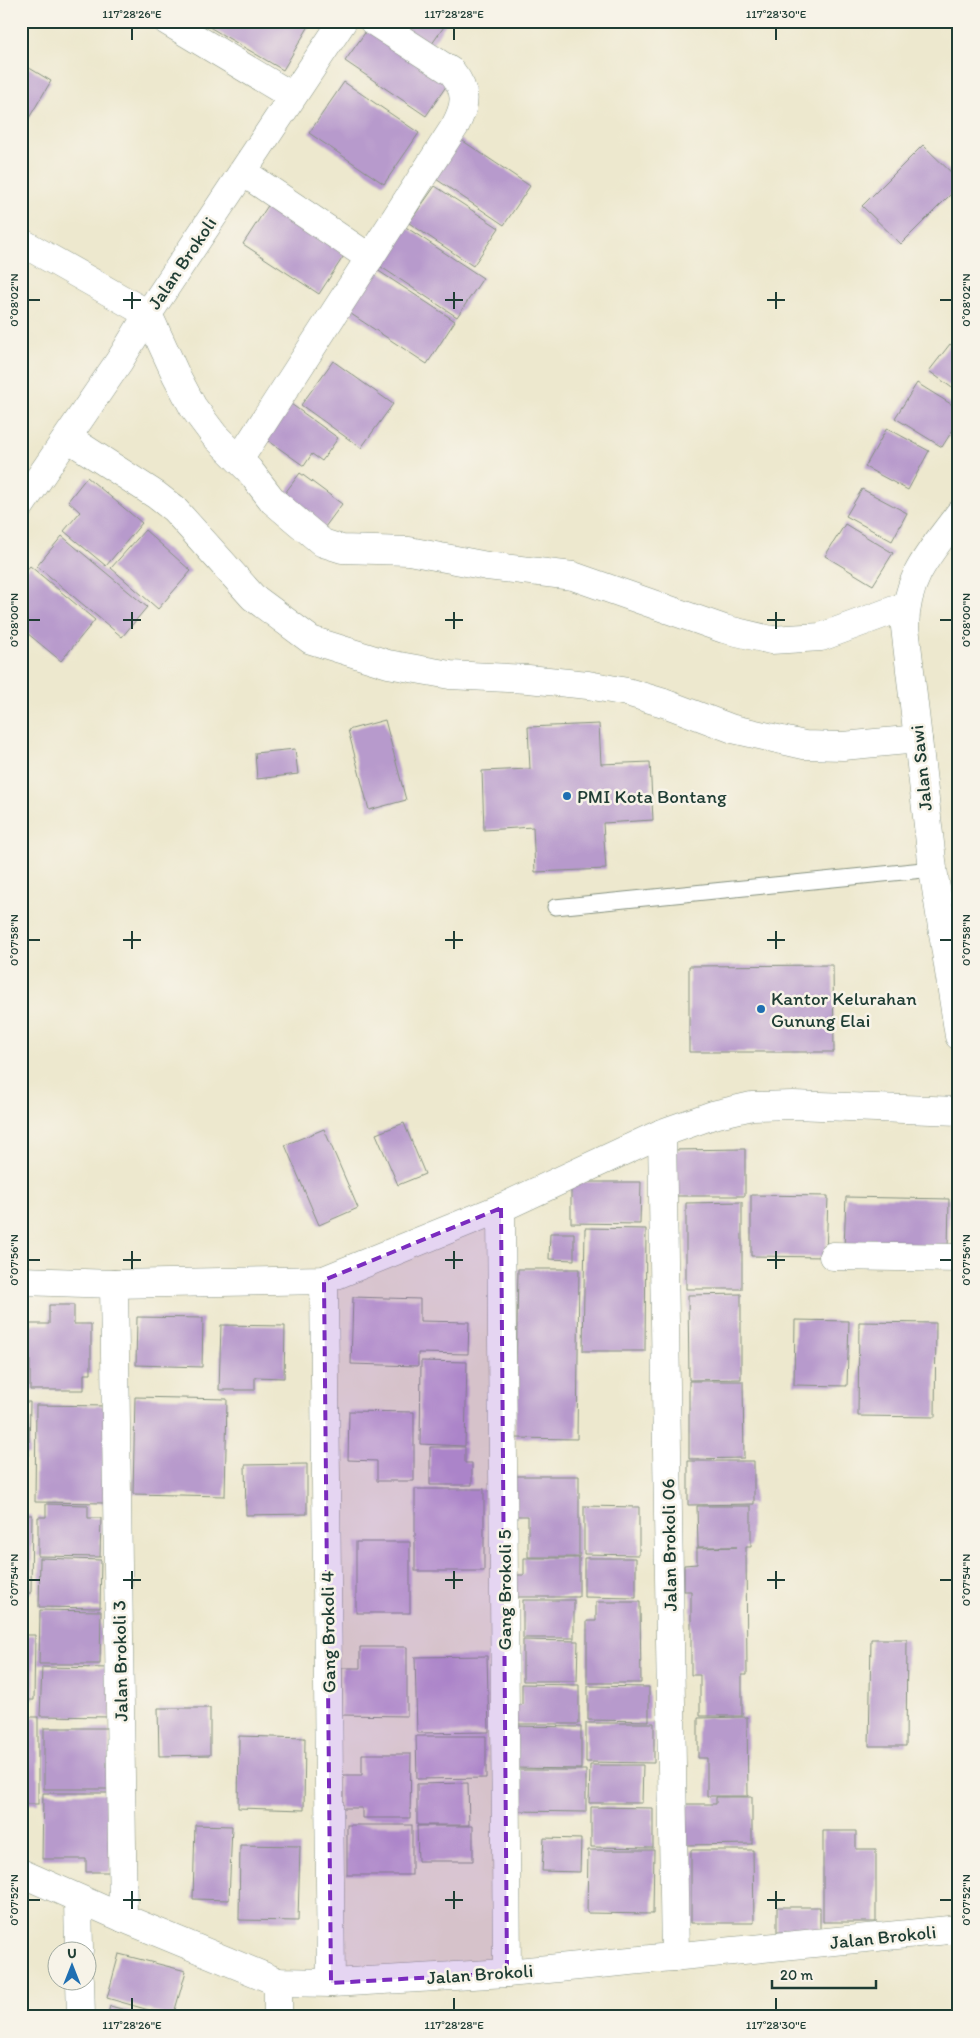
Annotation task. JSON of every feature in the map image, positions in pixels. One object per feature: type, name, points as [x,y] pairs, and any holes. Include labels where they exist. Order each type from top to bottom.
[{"type":"street","points":[[167,21],[292,96]]},
{"type":"street","name":"Jalan Brokoli","points":[[21,505],[120,360],[148,314],[343,21]]},
{"type":"street","points":[[239,460],[461,114],[464,98],[461,84],[452,72],[373,21]]},
{"type":"street","points":[[243,172],[370,258]]},
{"type":"street","points":[[21,242],[148,314],[193,407],[214,434],[274,501],[323,543],[342,549],[408,551],[487,566],[573,576],[724,629],[771,640],[821,637],[905,616]]},
{"type":"street","points":[[75,427],[168,504],[253,597],[311,640],[388,664],[450,675],[528,679],[588,685],[627,692],[664,703],[733,729],[804,745],[843,746],[918,739]]},
{"type":"street","name":"Jalan Sawi","points":[[959,514],[919,568],[905,616],[933,869],[952,936],[959,1036]]},
{"type":"street","points":[[21,1281],[114,1284],[324,1280],[501,1208],[662,1133],[714,1114],[752,1106],[959,1111]]},
{"type":"street","name":"Jalan Brokoli 06","points":[[662,1133],[675,1957]]},
{"type":"street","name":"Gang Brokoli 5","points":[[501,1208],[507,1972]]},
{"type":"street","points":[[834,1256],[959,1258]]},
{"type":"street","name":"Gang Brokoli 4","points":[[324,1280],[331,1984]]},
{"type":"street","name":"Jalan Brokoli 3","points":[[114,1284],[123,1918]]},
{"type":"street","name":"Jalan Brokoli","points":[[21,1873],[78,1899],[278,1982],[331,1984],[507,1972],[959,1929]]},
{"type":"street","points":[[78,1899],[80,1940]]},
{"type":"street","points":[[278,1982],[278,2017]]},
{"type":"street","points":[[80,1990],[81,2017]]},
{"type":"lane","points":[[555,907],[933,869]]},
{"type":"highlighted area","points":[[501,1208],[507,1973],[331,1983],[324,1280]]},
{"type":"building","points":[[199,21],[302,21],[309,26],[283,70]]},
{"type":"building","points":[[385,21],[448,21],[427,51]]},
{"type":"building","points":[[369,27],[449,82],[426,116],[345,61]]},
{"type":"building","points":[[21,63],[51,81],[26,123],[21,120]]},
{"type":"building","points":[[344,82],[419,133],[384,184],[309,133]]},
{"type":"building","points":[[460,139],[530,186],[504,225],[433,177]]},
{"type":"building","points":[[923,145],[959,180],[959,186],[901,244],[862,206]]},
{"type":"building","points":[[435,186],[499,228],[473,266],[409,223]]},
{"type":"building","points":[[269,204],[345,254],[319,294],[243,244]]},
{"type":"building","points":[[398,222],[483,278],[457,317],[372,261]]},
{"type":"building","points":[[371,266],[455,321],[427,364],[342,308]]},
{"type":"building","points":[[950,344],[959,351],[959,393],[929,371]]},
{"type":"building","points":[[333,361],[393,404],[361,448],[301,405]]},
{"type":"building","points":[[917,383],[959,409],[959,420],[942,447],[895,418]]},
{"type":"building","points":[[291,404],[338,438],[322,461],[312,454],[304,466],[266,439]]},
{"type":"building","points":[[887,428],[929,451],[908,490],[865,467]]},
{"type":"building","points":[[300,473],[342,504],[322,531],[279,501]]},
{"type":"building","points":[[87,477],[142,523],[106,566],[64,531],[80,512],[68,501]]},
{"type":"building","points":[[862,489],[907,513],[892,541],[846,516]]},
{"type":"building","points":[[845,524],[893,553],[873,585],[825,556]]},
{"type":"building","points":[[145,530],[191,571],[158,609],[111,568]]},
{"type":"building","points":[[62,536],[147,607],[122,637],[37,566]]},
{"type":"building","points":[[30,566],[95,620],[61,661],[21,628],[21,576]]},
{"type":"building","points":[[385,720],[406,800],[369,810],[348,730]]},
{"type":"building","name":"PMI Kota Bontang","points":[[599,724],[601,764],[650,762],[653,820],[603,823],[606,869],[535,872],[533,827],[484,830],[482,771],[530,769],[528,727]]},
{"type":"building","points":[[295,749],[298,774],[257,779],[255,753]]},
{"type":"building","name":"Kantor Kelurahan Gunung Elai","points":[[833,965],[834,1052],[689,1052],[689,966]]},
{"type":"building","points":[[404,1123],[425,1174],[398,1185],[376,1134]]},
{"type":"building","points":[[324,1129],[358,1208],[319,1225],[285,1145]]},
{"type":"building","points":[[745,1149],[745,1196],[673,1196],[672,1150]]},
{"type":"building","points":[[571,1182],[641,1182],[640,1224],[571,1223]]},
{"type":"building","points":[[751,1195],[828,1196],[826,1257],[751,1256]]},
{"type":"building","points":[[846,1197],[949,1199],[948,1249],[844,1248]]},
{"type":"building","points":[[742,1202],[742,1289],[686,1289],[686,1203]]},
{"type":"building","points":[[585,1228],[646,1229],[645,1351],[583,1351]]},
{"type":"building","points":[[550,1233],[574,1233],[574,1260],[549,1259]]},
{"type":"building","points":[[518,1269],[579,1269],[577,1439],[515,1438]]},
{"type":"building","points":[[741,1294],[741,1379],[689,1380],[688,1295]]},
{"type":"building","points":[[353,1297],[420,1299],[420,1321],[469,1322],[468,1354],[418,1353],[418,1366],[351,1364]]},
{"type":"building","points":[[49,1305],[74,1305],[74,1324],[91,1324],[91,1374],[84,1374],[84,1390],[30,1390],[30,1324],[49,1324]]},
{"type":"building","points":[[137,1317],[203,1318],[202,1367],[136,1365]]},
{"type":"building","points":[[795,1320],[849,1321],[847,1386],[794,1385]]},
{"type":"building","points":[[859,1322],[936,1323],[935,1417],[858,1416]]},
{"type":"building","points":[[221,1325],[285,1326],[284,1378],[255,1377],[255,1390],[219,1390]]},
{"type":"building","points":[[421,1361],[467,1362],[465,1446],[420,1444]]},
{"type":"building","points":[[689,1381],[743,1381],[744,1458],[689,1459]]},
{"type":"building","points":[[135,1397],[227,1399],[225,1496],[133,1494]]},
{"type":"building","points":[[21,1402],[30,1402],[29,1455],[21,1455]]},
{"type":"building","points":[[36,1405],[107,1406],[105,1503],[35,1502]]},
{"type":"building","points":[[349,1411],[414,1412],[414,1481],[377,1481],[377,1461],[348,1460]]},
{"type":"building","points":[[430,1447],[465,1447],[465,1463],[472,1463],[472,1485],[430,1485]]},
{"type":"building","points":[[688,1461],[754,1461],[754,1504],[688,1505]]},
{"type":"building","points":[[307,1464],[307,1514],[246,1515],[245,1465]]},
{"type":"building","points":[[509,1476],[579,1476],[579,1557],[528,1557],[528,1516],[509,1516]]},
{"type":"building","points":[[415,1489],[484,1489],[484,1571],[415,1571]]},
{"type":"building","points":[[46,1504],[88,1505],[88,1518],[101,1518],[100,1557],[38,1556],[38,1517],[46,1517]]},
{"type":"building","points":[[584,1506],[639,1507],[639,1555],[584,1554]]},
{"type":"building","points":[[697,1506],[751,1506],[751,1547],[746,1547],[747,1675],[742,1675],[742,1716],[700,1716],[700,1675],[691,1675],[691,1591],[684,1591],[684,1565],[697,1564],[697,1548],[737,1547],[698,1547]]},
{"type":"building","points":[[21,1515],[32,1515],[31,1593],[21,1593]]},
{"type":"building","points":[[356,1542],[410,1542],[410,1613],[356,1613]]},
{"type":"building","points":[[40,1558],[101,1560],[100,1608],[39,1607]]},
{"type":"building","points":[[524,1558],[579,1558],[579,1597],[515,1597],[515,1575],[524,1575]]},
{"type":"building","points":[[584,1558],[636,1558],[636,1598],[584,1597]]},
{"type":"building","points":[[523,1600],[574,1600],[574,1638],[523,1638]]},
{"type":"building","points":[[596,1602],[640,1602],[641,1683],[587,1683],[587,1621],[596,1621]]},
{"type":"building","points":[[40,1610],[101,1611],[100,1664],[39,1664]]},
{"type":"building","points":[[21,1635],[35,1635],[34,1700],[21,1700]]},
{"type":"building","points":[[871,1639],[907,1639],[906,1746],[869,1746]]},
{"type":"building","points":[[523,1640],[578,1641],[577,1681],[523,1681]]},
{"type":"building","points":[[360,1647],[407,1647],[407,1716],[342,1715],[342,1668],[360,1668]]},
{"type":"building","points":[[487,1656],[489,1732],[417,1733],[415,1657]]},
{"type":"building","points":[[42,1667],[112,1668],[111,1717],[40,1716]]},
{"type":"building","points":[[522,1684],[579,1685],[579,1724],[515,1724],[515,1705],[522,1705]]},
{"type":"building","points":[[588,1686],[649,1687],[649,1721],[588,1720]]},
{"type":"building","points":[[158,1708],[210,1708],[210,1755],[159,1756]]},
{"type":"building","points":[[21,1717],[38,1717],[38,1804],[21,1804]]},
{"type":"building","points":[[747,1717],[748,1796],[707,1796],[707,1758],[698,1758],[698,1718]]},
{"type":"building","points":[[586,1723],[654,1723],[654,1763],[586,1762]]},
{"type":"building","points":[[512,1726],[581,1727],[581,1769],[512,1768]]},
{"type":"building","points":[[44,1728],[109,1728],[109,1789],[44,1789]]},
{"type":"building","points":[[239,1736],[305,1738],[304,1810],[238,1808]]},
{"type":"building","points":[[416,1736],[486,1736],[486,1778],[417,1779]]},
{"type":"building","points":[[362,1754],[411,1754],[410,1818],[362,1818],[362,1808],[340,1808],[340,1775],[362,1775]]},
{"type":"building","points":[[590,1765],[643,1765],[642,1803],[589,1803]]},
{"type":"building","points":[[513,1770],[586,1770],[586,1812],[513,1811]]},
{"type":"building","points":[[468,1783],[469,1825],[417,1825],[417,1784]]},
{"type":"building","points":[[43,1793],[110,1793],[110,1872],[86,1872],[86,1859],[42,1859]]},
{"type":"building","points":[[716,1797],[752,1797],[752,1844],[685,1845],[685,1804],[716,1804]]},
{"type":"building","points":[[591,1807],[653,1808],[653,1848],[591,1847]]},
{"type":"building","points":[[195,1825],[232,1826],[229,1900],[193,1899]]},
{"type":"building","points":[[347,1825],[412,1825],[412,1875],[347,1875]]},
{"type":"building","points":[[417,1826],[473,1826],[473,1861],[418,1861]]},
{"type":"building","points":[[823,1831],[856,1831],[856,1849],[876,1849],[876,1922],[823,1922]]},
{"type":"building","points":[[544,1838],[581,1839],[580,1872],[542,1871]]},
{"type":"building","points":[[240,1845],[300,1846],[298,1921],[239,1920]]},
{"type":"building","points":[[588,1850],[654,1850],[653,1914],[587,1913]]},
{"type":"building","points":[[691,1850],[753,1850],[754,1923],[691,1923]]},
{"type":"building","points":[[777,1907],[820,1907],[820,1933],[777,1932]]},
{"type":"building","points":[[119,1954],[186,1971],[173,2017],[107,1998]]},
{"type":"building","points":[[110,2006],[149,2016],[149,2017],[107,2017]]},
{"type":"place","name":"PMI Kota Bontang","points":[[567,796]]},
{"type":"place","name":"Kantor Kelurahan Gunung Elai","points":[[761,1009]]}]
